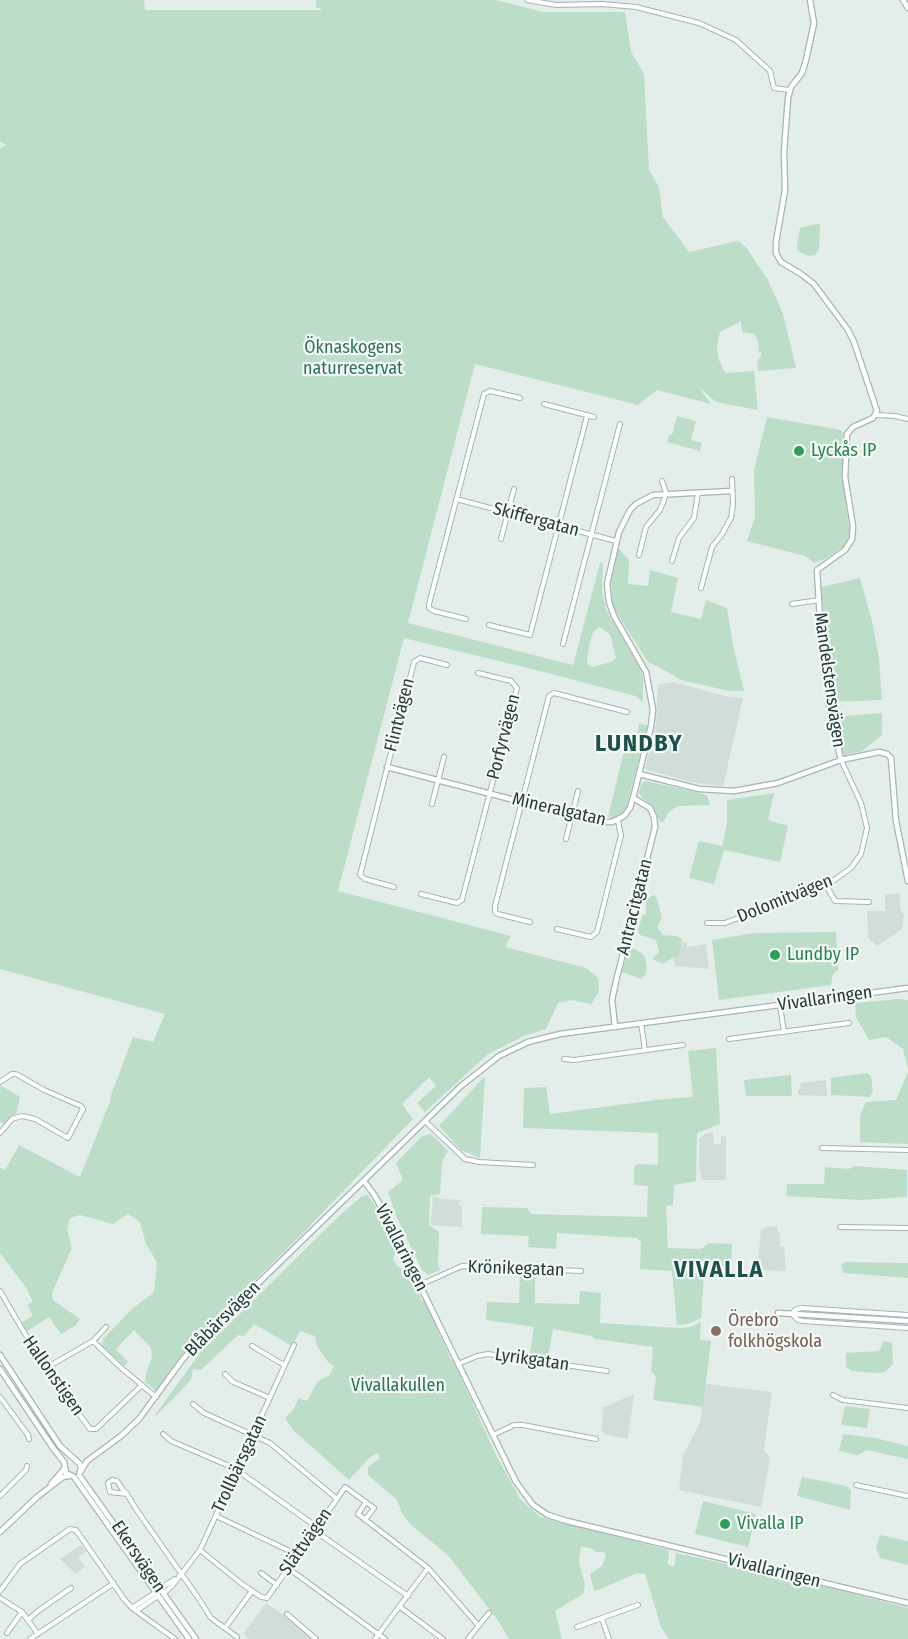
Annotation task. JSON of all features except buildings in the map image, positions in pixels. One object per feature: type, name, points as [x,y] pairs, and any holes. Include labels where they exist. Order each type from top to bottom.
[{"type":"street","points":[[527,0],[563,6],[602,4],[636,7],[693,21],[736,40],[770,71],[774,88],[789,90]]},
{"type":"street","points":[[810,0],[814,23],[806,60],[802,73],[789,90],[785,132],[783,207],[775,248],[781,262],[814,284],[851,335],[876,405],[876,415],[908,419]]},
{"type":"street","points":[[903,0],[908,8]]},
{"type":"street","points":[[466,620],[434,611],[429,606],[484,394],[490,391],[520,398]]},
{"type":"street","points":[[544,404],[594,417]]},
{"type":"street","name":"Mandelstensvägen","points":[[841,760],[830,712],[817,570],[845,550],[853,534],[846,477],[847,434],[854,427],[876,415]]},
{"type":"street","points":[[489,625],[530,635],[587,416]]},
{"type":"street","points":[[563,644],[620,424]]},
{"type":"street","points":[[701,588],[712,547],[731,518],[732,479]]},
{"type":"street","points":[[639,555],[646,527],[660,510],[666,493],[662,481]]},
{"type":"street","points":[[501,538],[514,489]]},
{"type":"street","name":"Mineralgatan","points":[[387,767],[599,822],[618,821],[627,812],[633,798],[651,726],[652,699],[646,672],[614,616],[609,602],[607,584],[616,541],[623,522],[632,508],[650,496],[666,493],[732,491]]},
{"type":"street","points":[[672,561],[679,538],[694,518],[698,492]]},
{"type":"street","name":"Skiffergatan","points":[[456,499],[616,541]]},
{"type":"street","name":"Mandelstensvägen","points":[[792,604],[819,600]]},
{"type":"street","name":"Flintvägen","points":[[394,887],[365,879],[360,874],[414,662],[420,658],[447,665]]},
{"type":"street","name":"Porfyrvägen","points":[[478,673],[511,681],[517,688],[490,794]]},
{"type":"street","points":[[530,922],[498,914],[495,909],[551,694],[627,711]]},
{"type":"street","points":[[639,774],[699,789],[734,791],[778,783],[841,760],[879,752],[887,754],[891,758],[897,828],[908,881]]},
{"type":"street","points":[[432,804],[444,757]]},
{"type":"street","name":"Dolomitvägen","points":[[707,923],[725,922],[826,885],[851,868],[861,854],[866,837],[864,812],[841,760]]},
{"type":"street","points":[[566,839],[578,791]]},
{"type":"street","points":[[421,894],[457,903],[462,900],[490,794]]},
{"type":"street","name":"Antracitgatan","points":[[615,1027],[612,1000],[655,827],[650,808],[633,798]]},
{"type":"street","points":[[558,929],[591,937],[597,932],[621,835],[618,821]]},
{"type":"street","points":[[826,885],[835,901],[869,902]]},
{"type":"street","name":"Vivallaringen","points":[[908,988],[549,1036],[509,1050],[476,1072],[364,1181],[380,1205],[523,1494],[539,1510],[559,1519],[908,1603]]},
{"type":"street","points":[[780,1005],[784,1032]]},
{"type":"street","points":[[641,1023],[645,1050]]},
{"type":"street","points":[[729,1039],[849,1023]]},
{"type":"street","points":[[564,1059],[576,1060],[683,1045]]},
{"type":"street","points":[[0,1082],[16,1074],[44,1090],[81,1106],[83,1110],[68,1138],[35,1119],[22,1116],[12,1119],[0,1133]]},
{"type":"street","points":[[425,1121],[465,1159],[478,1162],[533,1165]]},
{"type":"street","points":[[822,1148],[908,1150]]},
{"type":"street","name":"Blåbärsvägen","points":[[76,1474],[87,1461],[131,1427],[157,1397],[196,1344],[364,1181]]},
{"type":"street","points":[[840,1227],[908,1228]]},
{"type":"street","name":"Krönikegatan","points":[[420,1286],[462,1266],[581,1271]]},
{"type":"street","name":"Hallonstigen","points":[[0,1291],[18,1325],[46,1368],[93,1431],[142,1385]]},
{"type":"street","points":[[792,1314],[801,1308],[908,1315]]},
{"type":"street","points":[[778,1313],[908,1321]]},
{"type":"street","points":[[792,1314],[798,1320],[803,1321],[908,1328]]},
{"type":"street","points":[[46,1368],[93,1341],[106,1327]]},
{"type":"street","points":[[93,1341],[157,1397]]},
{"type":"street","name":"Trollbärsgatan","points":[[135,1610],[179,1575],[200,1550],[294,1345]]},
{"type":"street","points":[[252,1346],[284,1365]]},
{"type":"street","name":"Lyrikgatan","points":[[458,1364],[477,1356],[492,1354],[607,1371]]},
{"type":"street","points":[[0,1355],[60,1446],[76,1462],[76,1474]]},
{"type":"street","points":[[9,1369],[1,1373],[66,1467],[76,1474]]},
{"type":"street","points":[[225,1374],[233,1382],[270,1398]]},
{"type":"street","points":[[833,1395],[843,1400],[908,1408]]},
{"type":"street","points":[[0,1397],[29,1439]]},
{"type":"street","name":"Slättvägen","points":[[194,1404],[204,1413],[254,1435],[283,1452],[338,1499],[267,1598],[252,1591]]},
{"type":"street","points":[[493,1435],[514,1425],[523,1425],[596,1439]]},
{"type":"street","points":[[163,1434],[171,1441],[237,1471],[408,1596]]},
{"type":"street","name":"Blåbärsvägen","points":[[53,1484],[69,1462],[87,1461]]},
{"type":"street","points":[[0,1496],[26,1470],[27,1466]]},
{"type":"street","points":[[0,1532],[53,1484],[63,1477],[76,1474]]},
{"type":"street","name":"Ekersvägen","points":[[76,1474],[196,1639]]},
{"type":"street","points":[[127,1494],[110,1492],[108,1483],[112,1480],[117,1481],[127,1494],[179,1575],[211,1617],[237,1637]]},
{"type":"street","points":[[856,1485],[908,1496]]},
{"type":"street","points":[[338,1499],[345,1487],[374,1508],[365,1520]]},
{"type":"street","points":[[366,1502],[358,1514],[428,1568],[478,1625]]},
{"type":"street","points":[[216,1516],[298,1555]]},
{"type":"street","points":[[0,1591],[20,1564],[70,1528],[76,1530],[127,1603],[175,1639]]},
{"type":"street","points":[[200,1550],[252,1591],[225,1628]]},
{"type":"street","points":[[288,1568],[385,1639]]},
{"type":"street","points":[[375,1639],[428,1568]]},
{"type":"street","name":"Slättvägen","points":[[261,1573],[277,1585]]},
{"type":"street","points":[[30,1639],[114,1582]]},
{"type":"street","points":[[28,1620],[70,1588]]},
{"type":"street","name":"Ekersvägen","points":[[160,1592],[189,1639]]},
{"type":"street","points":[[0,1598],[22,1612],[38,1634]]},
{"type":"street","points":[[577,1627],[638,1605]]},
{"type":"street","points":[[400,1607],[443,1639]]},
{"type":"street","points":[[7,1633],[22,1612]]},
{"type":"street","points":[[468,1639],[489,1613]]},
{"type":"street","points":[[287,1614],[316,1639]]},
{"type":"street","points":[[602,1619],[609,1639]]},
{"type":"shaded area","points":[[673,682],[729,697],[743,698],[723,786],[690,782],[645,769],[656,724],[658,685]]},
{"type":"shaded area","points":[[900,893],[900,909],[904,915],[902,929],[877,946],[868,938],[867,911],[885,911],[885,895]]},
{"type":"shaded area","points":[[686,942],[687,947],[706,944],[709,969],[675,966],[672,943]]},
{"type":"shaded area","points":[[826,1080],[827,1096],[798,1095],[798,1089],[801,1089],[800,1083]]},
{"type":"shaded area","points":[[713,1132],[714,1144],[721,1144],[721,1136],[726,1137],[726,1180],[702,1180],[699,1167],[699,1139]]},
{"type":"shaded area","points":[[433,1196],[459,1200],[459,1205],[462,1206],[462,1227],[431,1225]]},
{"type":"shaded area","points":[[769,1226],[777,1227],[780,1233],[780,1246],[784,1247],[786,1270],[784,1271],[757,1270],[761,1230]]},
{"type":"shaded area","points":[[706,1384],[772,1392],[764,1450],[770,1458],[761,1507],[679,1490],[683,1455],[700,1423]]},
{"type":"shaded area","points":[[634,1394],[628,1439],[604,1434],[601,1430],[602,1408]]},
{"type":"shaded area","points":[[81,1545],[87,1551],[78,1557],[85,1567],[76,1574],[60,1559]]},
{"type":"shaded area","points":[[266,1603],[298,1625],[313,1639],[249,1639],[243,1634]]},
{"type":"green space","name":"Öknaskogens naturreservat","points":[[0,0],[144,0],[145,10],[320,10],[322,9],[316,7],[316,0],[496,0],[543,12],[625,12],[631,52],[644,74],[649,170],[659,187],[663,217],[689,252],[738,241],[745,246],[768,280],[783,314],[796,368],[758,371],[757,363],[762,353],[758,351],[759,345],[755,334],[742,332],[741,321],[720,332],[717,346],[718,358],[725,373],[754,371],[758,410],[716,402],[698,386],[711,404],[657,390],[638,405],[475,364],[408,623],[573,665],[600,563],[603,563],[602,590],[606,610],[640,668],[643,679],[643,702],[635,696],[404,638],[338,891],[511,936],[505,947],[586,968],[598,978],[599,992],[591,1004],[571,1000],[558,1003],[546,1029],[524,1036],[488,1054],[425,1112],[417,1103],[436,1086],[429,1077],[402,1104],[413,1119],[302,1234],[190,1344],[156,1391],[145,1382],[152,1358],[151,1348],[134,1330],[116,1349],[128,1362],[124,1366],[102,1346],[103,1339],[131,1310],[154,1292],[157,1262],[146,1244],[140,1222],[128,1214],[113,1224],[80,1215],[70,1218],[67,1229],[72,1248],[52,1293],[53,1300],[80,1319],[76,1325],[61,1334],[49,1317],[26,1332],[21,1323],[33,1316],[27,1304],[33,1302],[27,1289],[0,1253],[0,1168],[5,1170],[19,1145],[80,1177],[133,1037],[153,1042],[165,1014],[0,969],[0,148],[7,145],[0,142]],"holes":[[[599,627],[610,634],[616,658],[611,662],[592,667],[588,665],[589,646],[593,632]]]},
{"type":"green space","points":[[820,224],[819,249],[815,255],[809,256],[798,251],[800,228]]},
{"type":"green space","points":[[677,416],[696,421],[691,440],[702,443],[700,451],[667,442],[669,435],[672,435]]},
{"type":"green space","points":[[767,417],[841,430],[843,433],[844,488],[850,534],[845,545],[825,559],[814,563],[805,556],[747,541],[755,517],[754,470]]},
{"type":"green space","points":[[617,547],[629,560],[628,584],[648,586],[650,570],[678,578],[671,612],[701,619],[706,600],[727,608],[744,691],[729,691],[681,680],[648,662],[615,610],[612,599],[611,577]]},
{"type":"green space","points":[[860,578],[872,621],[879,659],[882,700],[831,702],[821,587]]},
{"type":"green space","points":[[882,713],[882,735],[862,751],[845,755],[840,750],[834,717]]},
{"type":"green space","points":[[639,724],[648,725],[626,809],[615,818],[608,817],[626,743],[636,741]]},
{"type":"green space","points":[[646,781],[703,794],[707,796],[710,805],[678,806],[669,812],[663,822],[660,822],[655,810],[639,792],[641,784]]},
{"type":"green space","points":[[774,793],[768,820],[788,826],[780,862],[724,850],[714,884],[689,878],[699,841],[722,846],[727,823],[727,800]]},
{"type":"green space","points":[[654,895],[662,918],[657,927],[663,935],[682,939],[679,954],[663,964],[652,959],[659,952],[656,940],[640,935],[638,931],[642,916],[646,914],[646,899]]},
{"type":"green space","name":"Lundby IP","points":[[836,932],[838,970],[833,974],[831,985],[719,1000],[712,940],[754,933]]},
{"type":"green space","points":[[629,946],[645,957],[647,968],[641,979],[622,972]]},
{"type":"green space","points":[[908,1000],[908,1069],[903,1049],[886,1037],[869,1040],[856,1017],[855,1003]]},
{"type":"green space","points":[[716,1048],[720,1124],[697,1133],[696,1181],[674,1185],[673,1205],[666,1206],[668,1248],[701,1249],[709,1243],[732,1244],[731,1277],[704,1274],[701,1318],[688,1324],[677,1325],[672,1271],[640,1269],[641,1242],[637,1238],[557,1233],[556,1249],[528,1247],[529,1236],[481,1234],[482,1207],[527,1208],[531,1214],[647,1217],[648,1186],[634,1185],[634,1168],[637,1164],[658,1165],[658,1133],[523,1128],[524,1088],[546,1087],[550,1114],[693,1097],[688,1051]]},
{"type":"green space","points":[[908,1072],[908,1144],[860,1142],[860,1115],[866,1102],[896,1100]]},
{"type":"green space","points":[[867,1073],[871,1076],[873,1092],[870,1097],[831,1095],[831,1078]]},
{"type":"green space","points":[[791,1075],[792,1096],[746,1096],[744,1080]]},
{"type":"green space","points":[[485,1076],[480,1158],[461,1150],[439,1126]]},
{"type":"green space","points":[[0,1085],[20,1097],[16,1114],[3,1125],[0,1121]]},
{"type":"green space","points":[[431,1134],[448,1151],[442,1162],[440,1194],[430,1196],[429,1225],[439,1232],[438,1263],[440,1270],[428,1275],[422,1270],[397,1218],[388,1192],[403,1180],[396,1163],[422,1136]]},
{"type":"green space","points":[[855,1166],[907,1170],[907,1197],[861,1200],[786,1196],[787,1184],[824,1184],[825,1167],[848,1169]]},
{"type":"green space","name":"Vivallakullen","points":[[368,1195],[378,1210],[396,1249],[393,1260],[397,1266],[410,1273],[422,1301],[425,1301],[496,1455],[520,1499],[540,1517],[668,1550],[667,1564],[674,1567],[676,1553],[809,1582],[908,1608],[908,1639],[669,1639],[661,1627],[645,1574],[637,1573],[596,1591],[590,1574],[602,1566],[606,1555],[604,1552],[581,1547],[579,1562],[585,1585],[583,1594],[555,1611],[562,1639],[509,1639],[499,1622],[448,1555],[412,1526],[403,1515],[397,1500],[368,1475],[368,1467],[380,1458],[377,1453],[369,1458],[349,1480],[293,1430],[285,1418],[293,1410],[299,1398],[307,1401],[318,1381],[330,1375],[334,1366],[328,1362],[317,1346],[315,1336],[300,1331],[292,1346],[254,1324],[244,1336],[238,1335],[201,1370],[193,1369],[191,1380],[155,1415],[200,1353],[337,1218],[362,1196]]},
{"type":"green space","points":[[845,1262],[908,1263],[908,1278],[844,1273],[841,1265]]},
{"type":"green space","points":[[520,1274],[535,1275],[535,1303],[579,1304],[580,1291],[601,1293],[600,1323],[679,1328],[691,1327],[701,1322],[700,1340],[711,1341],[703,1407],[653,1400],[656,1377],[651,1371],[653,1347],[595,1339],[592,1336],[553,1329],[548,1357],[530,1353],[534,1327],[486,1320],[487,1302],[519,1303]]},
{"type":"green space","points":[[884,1341],[892,1343],[893,1364],[885,1372],[852,1371],[846,1367],[846,1353],[879,1351]]},
{"type":"green space","points":[[845,1406],[870,1409],[867,1428],[841,1425]]},
{"type":"green space","points":[[843,1434],[875,1438],[908,1446],[908,1459],[867,1450],[858,1455],[839,1451]]},
{"type":"green space","points":[[802,1477],[846,1486],[851,1490],[850,1510],[797,1496]]},
{"type":"green space","name":"Vivalla IP","points":[[703,1501],[756,1514],[748,1547],[695,1534]]},
{"type":"green space","points":[[880,1535],[908,1541],[908,1565],[880,1558],[876,1547]]},
{"type":"place","name":"Lyckås IP","points":[[799,451]]},
{"type":"place","name":"Lundby IP","points":[[775,955]]},
{"type":"place","name":"Örebro folkhögskola","points":[[716,1331]]},
{"type":"place","name":"Vivalla IP","points":[[725,1524]]},
{"type":"district","name":"LUNDBY","points":[[639,744]]},
{"type":"district","name":"VIVALLA","points":[[719,1270]]}]
